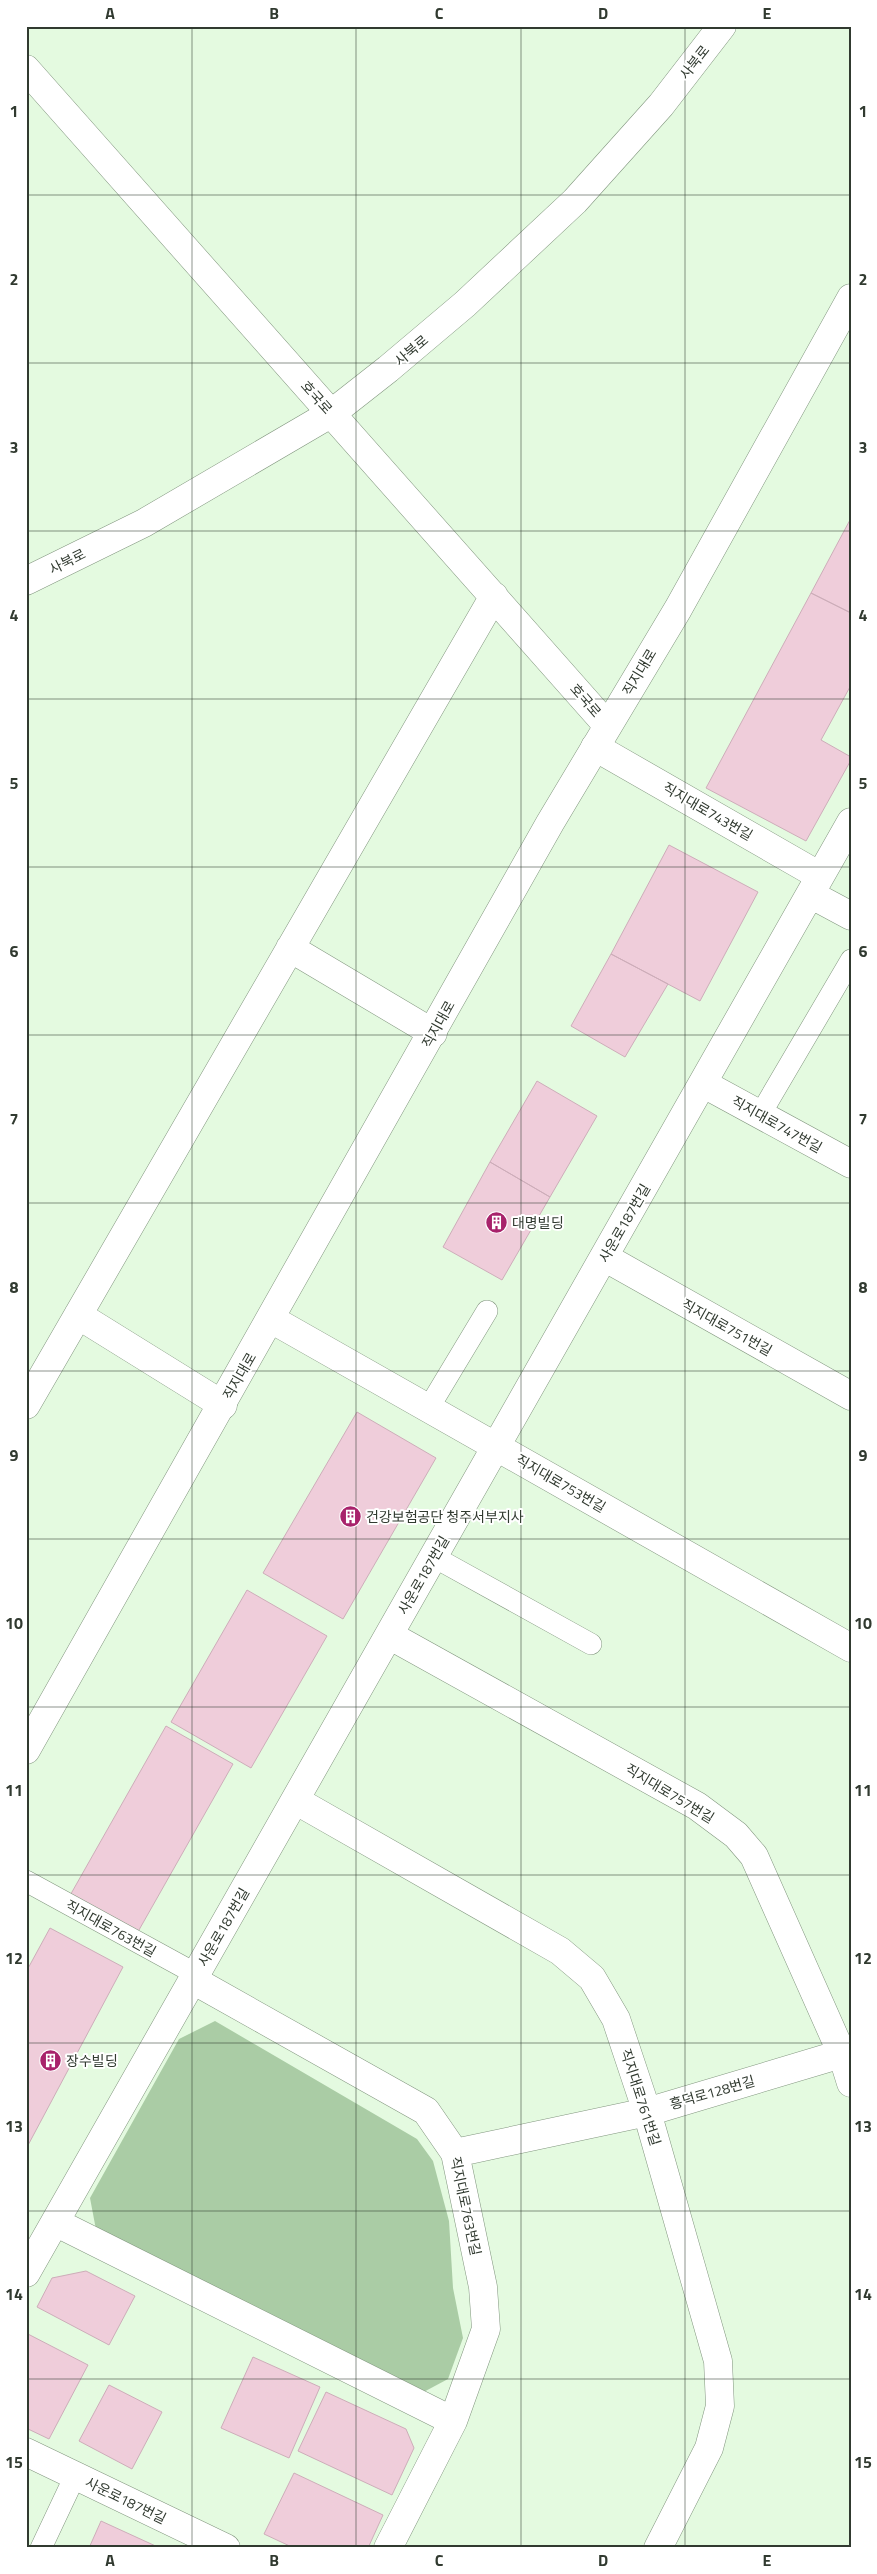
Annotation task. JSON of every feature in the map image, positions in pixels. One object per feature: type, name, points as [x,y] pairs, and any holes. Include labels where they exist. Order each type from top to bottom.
[{"type":"street","name":"사북로","points":[[26,581],[144,523],[332,413],[465,304],[575,202],[660,105],[720,27]]},
{"type":"street","name":"호국로","points":[[26,69],[494,596],[601,736]]},
{"type":"street","name":"직지대로","points":[[26,1750],[601,736],[678,609],[851,298]]},
{"type":"street","points":[[26,1405],[494,596]]},
{"type":"street","name":"직지대로743번길","points":[[601,736],[815,885],[851,916]]},
{"type":"street","name":"사운로187번길","points":[[26,2273],[388,1635],[704,1084],[851,822]]},
{"type":"street","points":[[290,948],[433,1033]]},
{"type":"street","name":"직지대로747번길","points":[[704,1084],[851,1164]]},
{"type":"street","name":"직지대로751번길","points":[[604,1257],[851,1396]]},
{"type":"street","points":[[78,1315],[223,1405]]},
{"type":"street","name":"직지대로753번길","points":[[271,1319],[851,1648]]},
{"type":"street","name":"직지대로757번길","points":[[388,1635],[697,1806],[736,1835],[754,1856],[846,2053],[851,2083]]},
{"type":"street","name":"직지대로761번길","points":[[295,1800],[560,1951],[592,1978],[616,2019],[647,2112],[718,2361],[720,2406],[709,2448],[658,2548]]},
{"type":"street","name":"직지대로763번길","points":[[194,1977],[426,2111],[455,2153],[483,2287],[486,2329],[453,2421],[388,2548]]},
{"type":"street","name":"흥덕로128번길","points":[[455,2153],[647,2112],[846,2053]]},
{"type":"street","points":[[55,2222],[453,2421]]},
{"type":"street","name":"사운로187번길","points":[[26,2452],[226,2548]]},
{"type":"lane","points":[[760,1115],[851,960]]},
{"type":"lane","points":[[428,1409],[487,1311]]},
{"type":"lane","points":[[434,1557],[590,1644]]},
{"type":"lane","name":"직지대로763번길","points":[[26,1881],[194,1977]]},
{"type":"lane","points":[[41,2548],[75,2476]]},
{"type":"green space","points":[[215,2021],[417,2139],[433,2161],[449,2221],[453,2288],[463,2338],[448,2379],[418,2395],[97,2235],[90,2198],[179,2039]]},
{"type":"building","points":[[851,518],[851,613],[811,593]]},
{"type":"building","points":[[811,593],[851,613],[851,685],[821,740],[851,757],[851,760],[806,841],[706,788]]},
{"type":"building","points":[[669,845],[758,892],[700,1001],[611,954]]},
{"type":"building","points":[[611,954],[668,984],[625,1057],[571,1026]]},
{"type":"building","points":[[537,1081],[597,1116],[550,1197],[490,1162]]},
{"type":"building","name":"대명빌딩","points":[[490,1162],[550,1197],[502,1280],[443,1247]]},
{"type":"building","name":"건강보험공단 청주서부지사","points":[[357,1412],[436,1458],[343,1619],[263,1573]]},
{"type":"building","points":[[247,1590],[327,1636],[251,1768],[171,1722]]},
{"type":"building","points":[[166,1726],[233,1764],[135,1937],[68,1899]]},
{"type":"building","name":"장수빌딩","points":[[50,1928],[123,1967],[26,2149],[26,1972]]},
{"type":"building","points":[[86,2271],[135,2296],[109,2345],[37,2307],[52,2278]]},
{"type":"building","points":[[26,2333],[88,2365],[49,2439],[26,2428]]},
{"type":"building","points":[[253,2357],[320,2387],[289,2458],[221,2428]]},
{"type":"building","points":[[109,2385],[162,2412],[132,2469],[79,2441]]},
{"type":"building","points":[[326,2392],[406,2429],[414,2448],[392,2495],[298,2451]]},
{"type":"building","points":[[294,2473],[383,2515],[368,2548],[294,2548],[264,2534]]},
{"type":"building","points":[[101,2521],[160,2548],[89,2548]]},
{"type":"place","name":"대명빌딩","points":[[496,1222]]},
{"type":"place","name":"건강보험공단 청주서부지사","points":[[350,1516]]},
{"type":"place","name":"장수빌딩","points":[[50,2060]]}]
